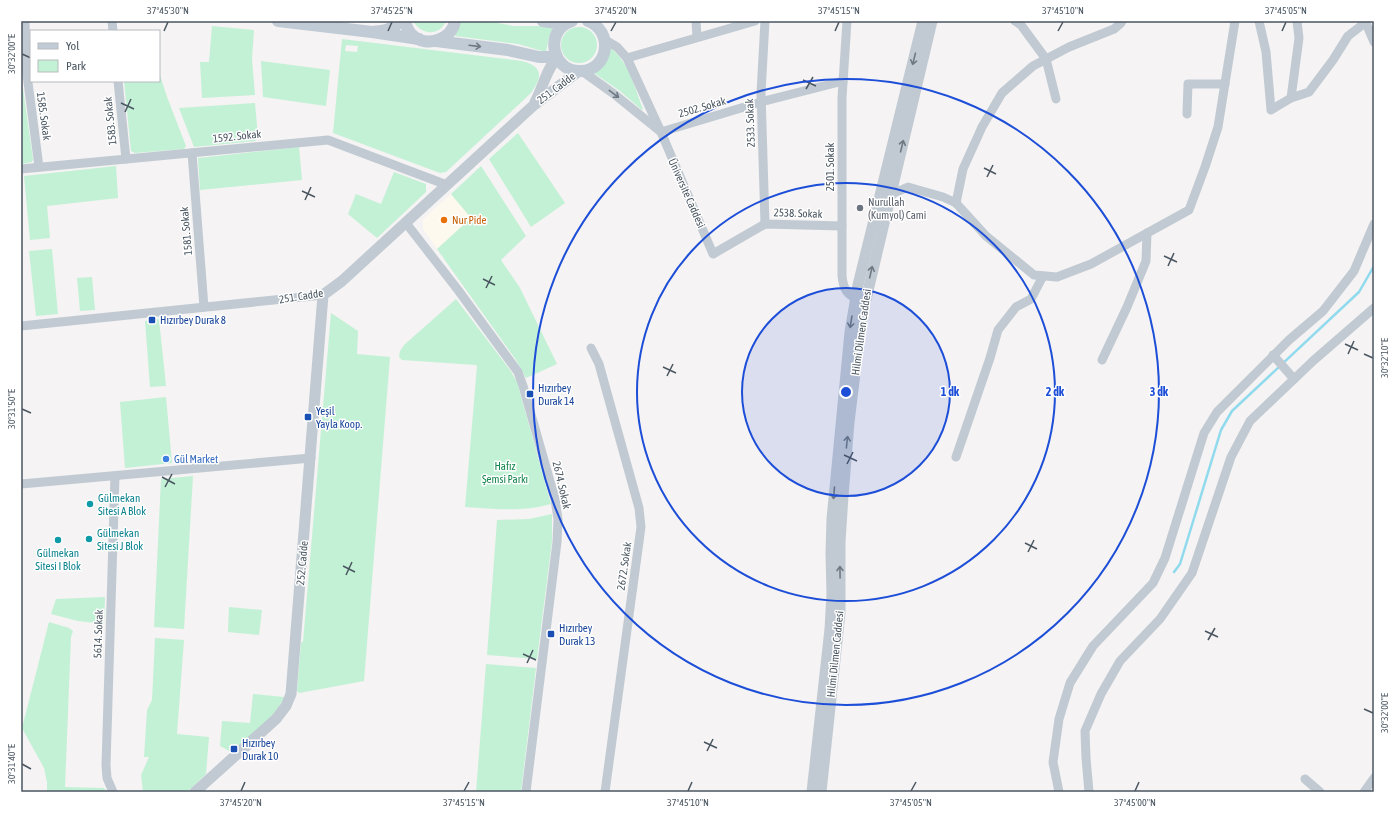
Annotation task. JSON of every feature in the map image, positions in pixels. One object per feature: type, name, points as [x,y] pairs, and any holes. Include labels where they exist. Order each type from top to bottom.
[{"type":"main road","points":[[278,21],[372,32],[419,40],[508,50],[557,58]]},
{"type":"main road","points":[[372,32],[384,31],[393,28],[400,21]]},
{"type":"main road","points":[[405,21],[407,28],[412,35],[419,40]]},
{"type":"main road","points":[[436,41],[444,38],[450,32],[455,21]]},
{"type":"main road","points":[[544,21],[569,22]]},
{"type":"main road","points":[[588,21],[596,25],[604,37]]},
{"type":"main road","points":[[569,22],[558,31],[555,37],[554,48],[557,58],[561,64],[568,69],[580,71],[590,69],[596,65],[605,52],[604,21]]},
{"type":"street","name":"1585. Sokak","points":[[25,21],[24,79],[39,167]]},
{"type":"street","points":[[696,21],[697,37]]},
{"type":"street","points":[[627,58],[755,21]]},
{"type":"street","name":"2533. Sokak","points":[[765,21],[761,102],[765,224]]},
{"type":"street","name":"2501. Sokak","points":[[847,21],[843,81],[843,285],[847,294],[860,299]]},
{"type":"street","name":"Hilmi Dilmen Caddesi","points":[[821,792],[840,612],[840,536],[846,456],[859,334],[860,299],[923,21]]},
{"type":"street","name":"Hilmi Dilmen Caddesi","points":[[812,792],[831,609],[831,540],[837,455],[850,332],[890,195],[932,21]]},
{"type":"street","points":[[1015,21],[1021,25],[1046,59],[1056,99]]},
{"type":"street","points":[[956,203],[958,187],[963,169],[982,127],[1002,93],[1033,66],[1069,47],[1114,29],[1122,21]]},
{"type":"street","points":[[890,195],[908,187],[943,197],[956,203],[986,236],[1034,275],[1056,277],[1091,264],[1189,210],[1218,127],[1235,21]]},
{"type":"street","points":[[1259,21],[1266,52],[1271,110],[1291,98],[1309,92],[1333,60],[1348,36],[1366,22],[1374,42]]},
{"type":"street","points":[[1291,98],[1299,38],[1297,21]]},
{"type":"street","name":"Üniversite Caddesi","points":[[604,37],[617,47],[627,58],[713,254]]},
{"type":"street","name":"251. Cadde","points":[[534,105],[541,92],[551,65],[557,58]]},
{"type":"street","name":"Üniversite Caddesi","points":[[580,71],[614,94],[660,132]]},
{"type":"street","name":"251. Cadde","points":[[21,326],[323,295],[342,281],[534,105],[580,71]]},
{"type":"street","name":"2502. Sokak","points":[[660,132],[761,102],[843,81]]},
{"type":"street","name":"1583. Sokak","points":[[118,82],[126,159]]},
{"type":"street","points":[[1187,114],[1188,84],[1225,84]]},
{"type":"street","name":"1592. Sokak","points":[[21,169],[328,140],[447,185]]},
{"type":"street","name":"1581. Sokak","points":[[192,153],[204,307]]},
{"type":"street","name":"2674. Sokak","points":[[406,223],[458,290],[518,372],[557,507],[557,542],[526,792]]},
{"type":"street","name":"2538. Sokak","points":[[713,254],[765,224],[842,226]]},
{"type":"street","points":[[1058,792],[1053,762],[1059,719],[1070,683],[1093,646],[1153,583],[1165,558],[1204,433],[1217,412],[1273,355],[1323,311],[1354,271],[1374,224]]},
{"type":"street","points":[[1102,360],[1128,307],[1146,262],[1147,232]]},
{"type":"street","points":[[956,456],[990,358],[998,330],[1016,307],[1032,299],[1043,276]]},
{"type":"street","name":"252. Cadde","points":[[195,792],[276,719],[290,697],[323,295]]},
{"type":"street","points":[[1089,792],[1085,731],[1101,694],[1120,661],[1160,619],[1192,573],[1231,457],[1250,421],[1293,377],[1374,308]]},
{"type":"street","name":"2672. Sokak","points":[[591,348],[601,371],[639,508],[641,527],[605,792]]},
{"type":"street","points":[[1273,355],[1293,377]]},
{"type":"street","points":[[21,484],[310,458]]},
{"type":"street","name":"5614. Sokak","points":[[113,792],[107,778],[106,765],[115,476]]},
{"type":"street","points":[[1364,792],[1374,778]]},
{"type":"street","points":[[1305,779],[1320,792]]},
{"type":"shaded area","points":[[451,194],[472,218],[437,249],[423,229],[423,219]]},
{"type":"green space","points":[[413,21],[446,21],[439,30],[430,32],[416,26]]},
{"type":"green space","points":[[460,21],[487,21],[514,26],[554,26],[549,37],[546,52],[518,44],[455,36]]},
{"type":"green space","points":[[212,26],[254,30],[252,59],[255,95],[202,98],[200,62],[209,62]]},
{"type":"green space","points":[[583,27],[592,32],[596,38],[596,52],[592,58],[583,63],[575,63],[566,58],[562,52],[561,41],[566,32],[572,28]]},
{"type":"green space","points":[[342,39],[522,61],[534,66],[539,73],[535,87],[531,93],[446,172],[440,173],[333,133]],"holes":[[[346,45],[358,46],[357,52],[345,51]]]},
{"type":"green space","points":[[610,48],[617,54],[627,68],[643,109],[642,110],[620,91],[594,73]]},
{"type":"green space","points":[[261,61],[330,70],[326,106],[263,97]]},
{"type":"green space","points":[[160,75],[186,146],[184,149],[135,153],[131,151],[124,82],[160,82]]},
{"type":"green space","points":[[21,85],[23,89],[33,159],[32,162],[21,164]]},
{"type":"green space","points":[[255,103],[258,137],[255,141],[194,147],[179,108]]},
{"type":"green space","points":[[518,133],[565,203],[531,227],[489,159]]},
{"type":"green space","points":[[299,147],[302,180],[200,190],[198,158]]},
{"type":"green space","points":[[116,166],[118,198],[47,206],[50,238],[30,240],[24,176]]},
{"type":"green space","points":[[481,166],[526,236],[501,260],[520,288],[557,364],[526,378],[516,360],[437,249],[471,218],[451,194]]},
{"type":"green space","points":[[394,172],[426,184],[426,192],[377,238],[348,214],[356,194],[381,204]]},
{"type":"green space","points":[[52,249],[58,314],[36,316],[29,251]]},
{"type":"green space","points":[[92,277],[95,310],[80,311],[77,278]]},
{"type":"green space","name":"Hafız Şemsi Parkı","points":[[456,299],[510,370],[517,382],[551,504],[540,507],[519,509],[465,507],[477,366],[402,360],[399,357],[400,351],[404,345]]},
{"type":"green space","points":[[331,313],[358,331],[357,354],[390,357],[364,681],[299,693],[297,691],[301,642],[303,642]]},
{"type":"green space","points":[[159,319],[166,386],[150,387],[145,321]]},
{"type":"green space","points":[[166,397],[172,463],[125,468],[120,402]]},
{"type":"green space","points":[[193,476],[184,629],[154,627],[161,479]]},
{"type":"green space","points":[[552,514],[552,541],[537,659],[487,655],[497,520],[529,519]]},
{"type":"green space","points":[[105,597],[104,624],[78,621],[51,614],[56,599]]},
{"type":"green space","points":[[229,607],[262,610],[259,635],[228,632]]},
{"type":"green space","points":[[49,622],[69,628],[73,631],[71,637],[65,787],[104,788],[107,792],[47,792],[47,782],[44,768],[22,728]]},
{"type":"green space","points":[[155,638],[184,640],[177,734],[209,737],[206,774],[187,792],[143,792],[141,775],[149,757],[144,757],[147,710],[152,700]]},
{"type":"green space","points":[[486,664],[536,668],[521,792],[476,792]]},
{"type":"green space","points":[[253,694],[284,697],[280,705],[268,720],[231,752],[220,746],[222,721],[250,723]]},
{"type":"waterway","points":[[1174,572],[1180,564],[1221,430],[1232,411],[1359,292],[1374,266]]},
{"type":"place","name":"Nurullah (Kumyol) Cami","points":[[860,208]]},
{"type":"place","name":"Nur Pide","points":[[444,220]]},
{"type":"place","name":"Hızırbey Durak 8","points":[[152,320]]},
{"type":"place","name":"Hızırbey Durak 14","points":[[530,394]]},
{"type":"place","name":"Yeşil Yayla Koop.","points":[[308,417]]},
{"type":"place","name":"Gül Market","points":[[166,459]]},
{"type":"place","name":"Gülmekan Sitesi A Blok","points":[[90,504]]},
{"type":"place","name":"Gülmekan Sitesi J Blok","points":[[89,539]]},
{"type":"place","name":"Gülmekan Sitesi I Blok","points":[[58,540]]},
{"type":"place","name":"Hızırbey Durak 13","points":[[551,634]]},
{"type":"place","name":"Hızırbey Durak 10","points":[[234,749]]}]
